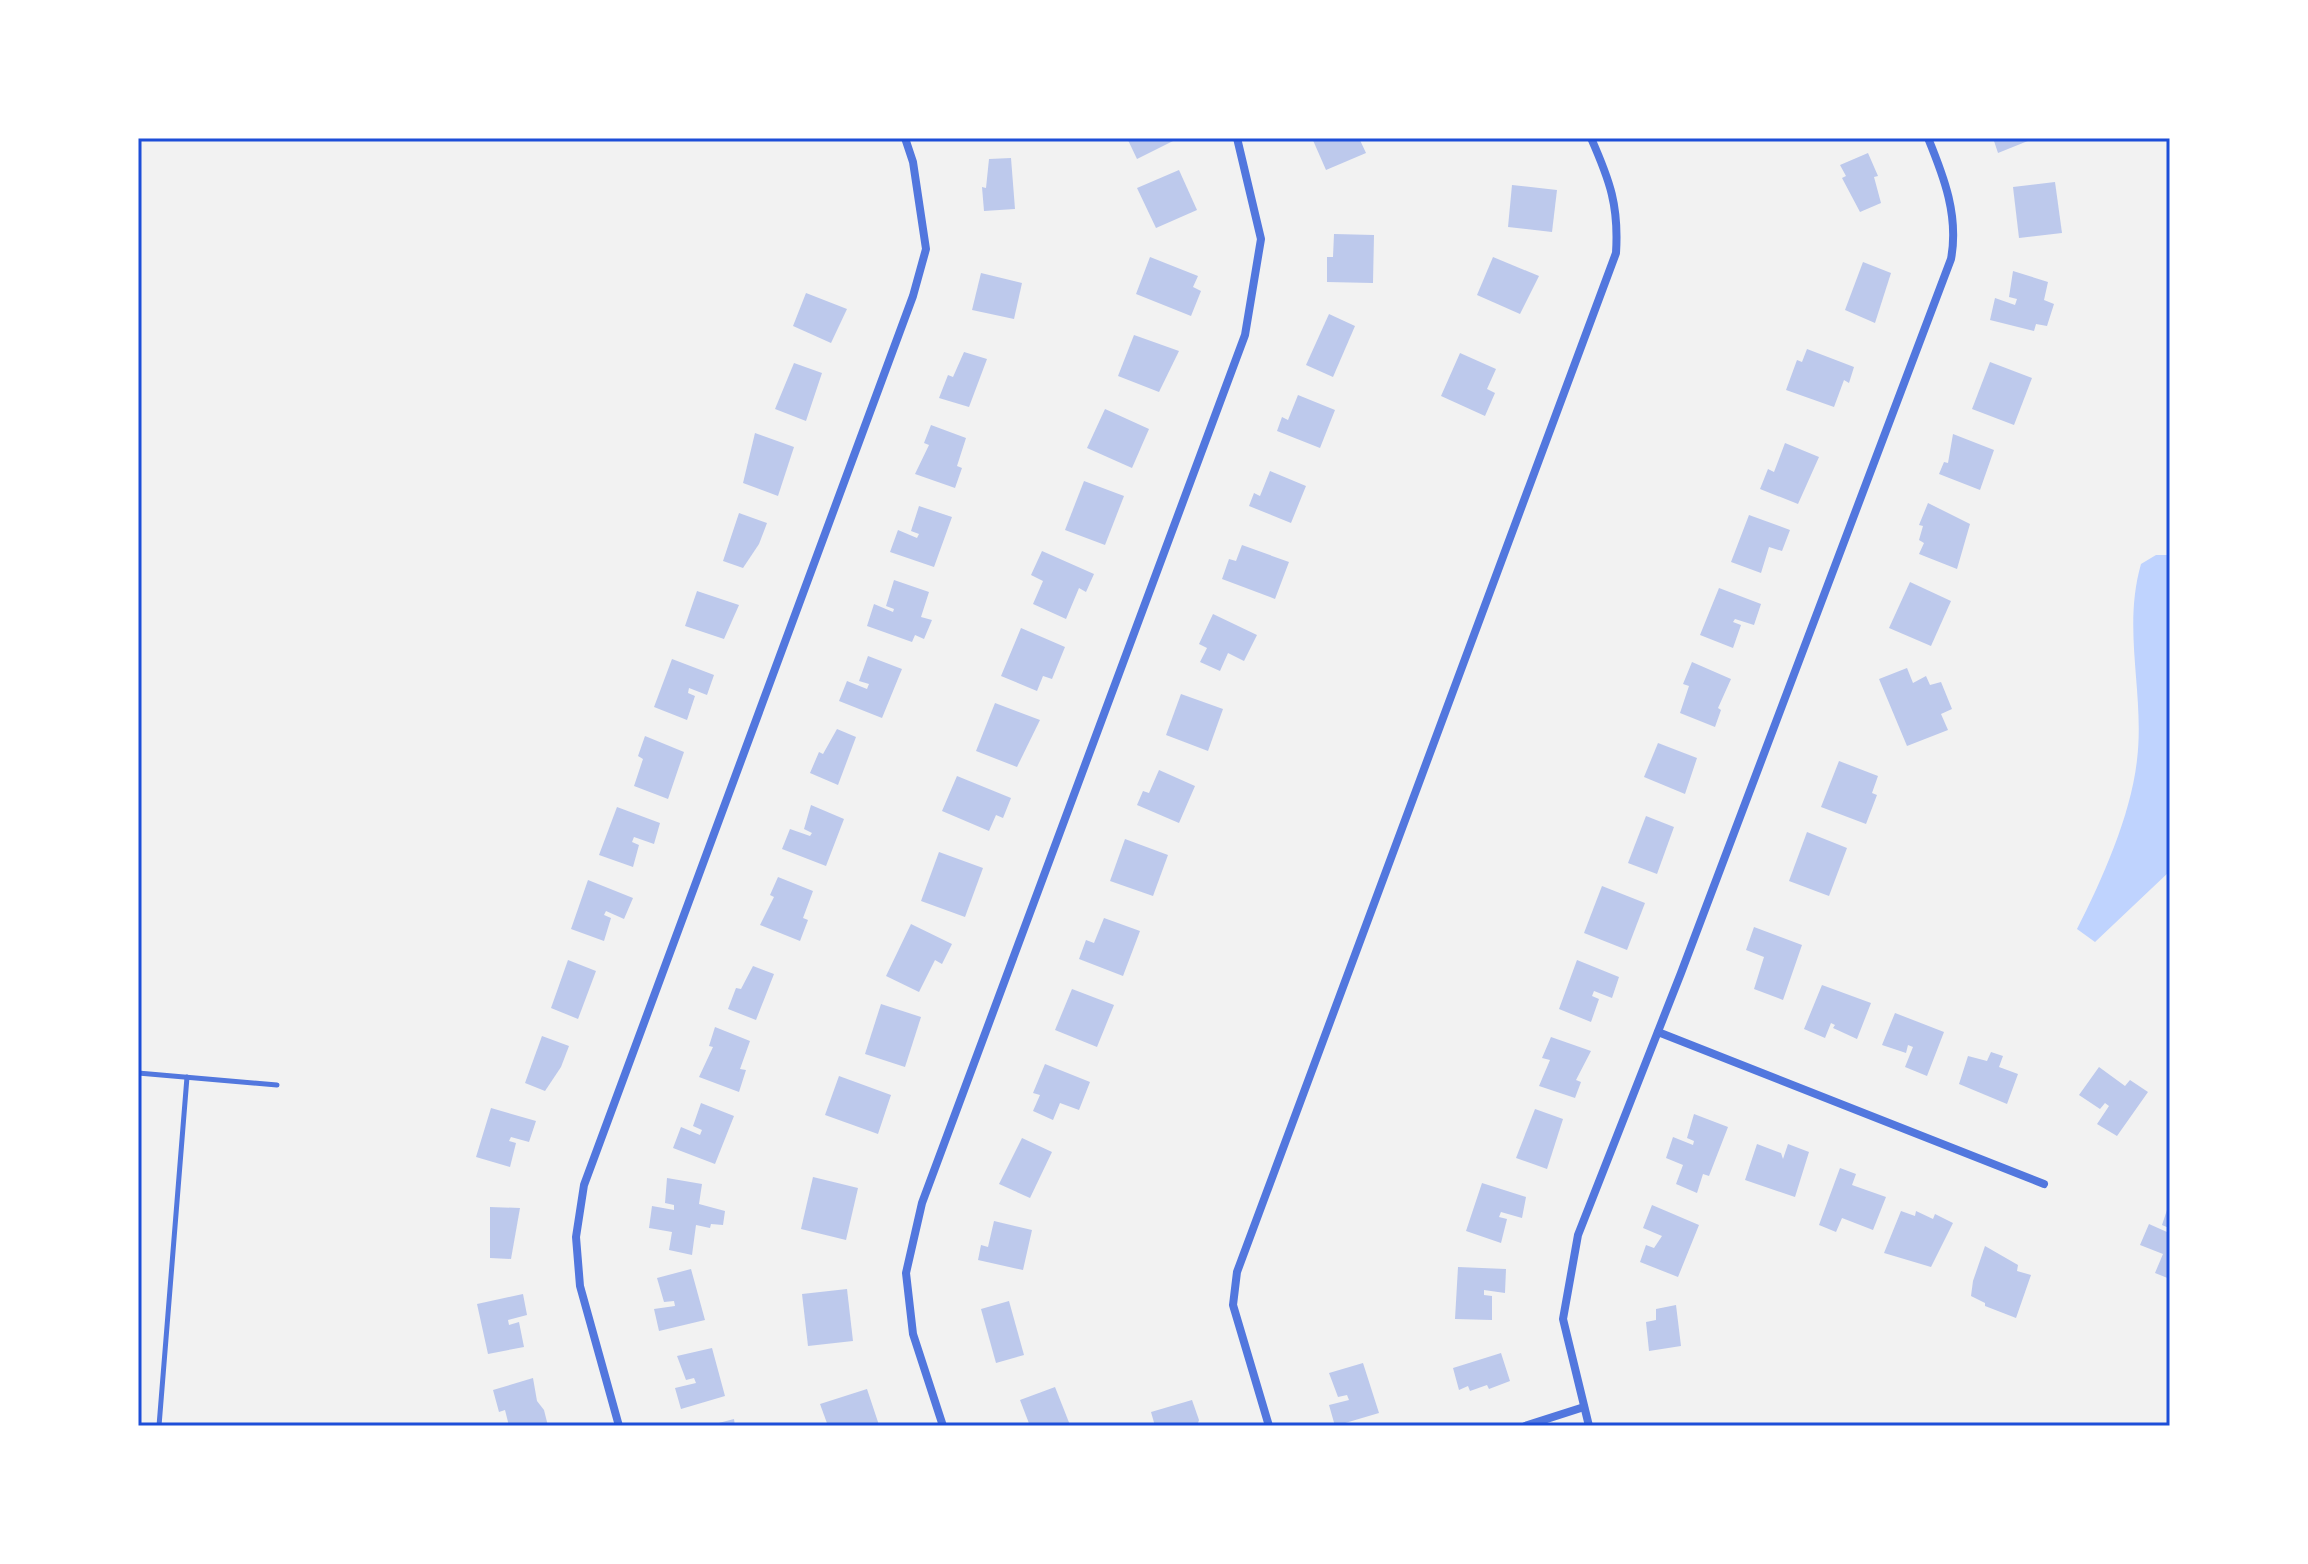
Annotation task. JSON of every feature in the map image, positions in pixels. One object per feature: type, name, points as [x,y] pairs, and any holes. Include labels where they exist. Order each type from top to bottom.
[{"type":"street","points":[[619,1426],[580,1286],[576,1237],[584,1185],[913,296],[926,249],[913,162],[905,138]]},
{"type":"street","points":[[943,1426],[913,1334],[906,1273],[922,1203],[1245,335],[1261,239],[1237,138]]},
{"type":"street","points":[[1269,1426],[1233,1305],[1237,1272],[1616,253],[1618,220],[1613,187],[1591,138]]},
{"type":"street","points":[[1589,1426],[1563,1319],[1578,1235],[1951,259],[1952,209],[1944,177],[1928,138]]},
{"type":"street","points":[[1658,1032],[2044,1184]]},
{"type":"street","points":[[1525,1426],[1584,1407]]},
{"type":"lane","points":[[138,1073],[277,1085]]},
{"type":"lane","points":[[159,1426],[187,1077]]},
{"type":"water","points":[[2156,555],[2170,555],[2170,871],[2095,942],[2077,929],[2114,847],[2134,781],[2139,735],[2133,613],[2141,564]]},
{"type":"building","points":[[1127,138],[1174,138],[1175,140],[1137,159]]},
{"type":"building","points":[[1312,138],[1359,138],[1366,153],[1326,170]]},
{"type":"building","points":[[1993,138],[2035,138],[1998,153]]},
{"type":"building","points":[[1868,153],[1878,176],[1874,177],[1881,203],[1860,212],[1842,178],[1846,176],[1840,165]]},
{"type":"building","points":[[1011,158],[1015,209],[984,211],[982,187],[986,188],[989,159]]},
{"type":"building","points":[[1179,170],[1197,210],[1156,228],[1137,188]]},
{"type":"building","points":[[2055,182],[2062,233],[2019,238],[2013,187]]},
{"type":"building","points":[[1512,185],[1557,190],[1552,232],[1508,227]]},
{"type":"building","points":[[1334,234],[1374,235],[1373,283],[1327,282],[1327,257],[1333,257]]},
{"type":"building","points":[[1150,257],[1198,276],[1193,287],[1201,291],[1191,316],[1136,294]]},
{"type":"building","points":[[1493,257],[1539,276],[1520,314],[1477,295]]},
{"type":"building","points":[[1863,262],[1891,273],[1875,323],[1845,310]]},
{"type":"building","points":[[2013,271],[2048,282],[2044,300],[2054,304],[2047,326],[2036,324],[2034,331],[1990,320],[1995,298],[2015,305],[2017,299],[2009,297]]},
{"type":"building","points":[[981,273],[1022,283],[1014,319],[972,310]]},
{"type":"building","points":[[806,293],[847,309],[831,343],[793,326]]},
{"type":"building","points":[[1329,314],[1355,326],[1333,377],[1306,365]]},
{"type":"building","points":[[1134,335],[1179,351],[1159,392],[1118,376]]},
{"type":"building","points":[[1807,349],[1854,367],[1849,383],[1844,380],[1834,407],[1786,390],[1797,360],[1802,362]]},
{"type":"building","points":[[964,352],[987,359],[969,407],[939,398],[948,375],[953,377]]},
{"type":"building","points":[[1460,353],[1496,369],[1487,389],[1495,393],[1485,416],[1441,396]]},
{"type":"building","points":[[1990,362],[2032,378],[2014,425],[1972,409]]},
{"type":"building","points":[[794,363],[822,373],[806,421],[775,409]]},
{"type":"building","points":[[1298,395],[1335,410],[1320,448],[1277,431],[1282,417],[1288,420]]},
{"type":"building","points":[[1105,409],[1149,429],[1132,468],[1087,448]]},
{"type":"building","points":[[931,425],[966,438],[957,466],[962,468],[955,488],[915,474],[929,445],[924,443]]},
{"type":"building","points":[[755,433],[794,447],[778,496],[743,483]]},
{"type":"building","points":[[1953,434],[1994,450],[1980,490],[1939,474],[1944,462],[1948,463]]},
{"type":"building","points":[[1785,443],[1819,457],[1798,504],[1760,489],[1768,469],[1774,472]]},
{"type":"building","points":[[1270,471],[1306,486],[1291,523],[1249,506],[1254,493],[1260,496]]},
{"type":"building","points":[[1084,481],[1124,496],[1105,545],[1065,530]]},
{"type":"building","points":[[1928,503],[1970,524],[1957,569],[1919,554],[1924,543],[1919,540],[1923,526],[1919,525]]},
{"type":"building","points":[[919,506],[952,517],[934,567],[890,552],[898,530],[917,538],[919,534],[911,531]]},
{"type":"building","points":[[739,513],[767,523],[759,544],[743,568],[723,561]]},
{"type":"building","points":[[1749,515],[1790,530],[1782,551],[1769,547],[1761,573],[1731,562]]},
{"type":"building","points":[[1242,545],[1289,562],[1275,599],[1222,579],[1229,559],[1236,561]]},
{"type":"building","points":[[1042,551],[1094,574],[1086,592],[1079,588],[1066,619],[1033,604],[1043,581],[1031,575]]},
{"type":"building","points":[[894,580],[929,592],[921,617],[932,620],[924,639],[915,635],[912,642],[867,626],[874,604],[893,612],[894,609],[886,606]]},
{"type":"building","points":[[1910,582],[1951,601],[1931,646],[1889,628]]},
{"type":"building","points":[[1719,588],[1761,604],[1754,625],[1735,619],[1733,622],[1741,625],[1733,648],[1700,635]]},
{"type":"building","points":[[697,591],[739,605],[724,639],[685,626]]},
{"type":"building","points":[[1213,614],[1257,635],[1244,661],[1228,653],[1220,671],[1200,662],[1207,648],[1199,644]]},
{"type":"building","points":[[1021,628],[1065,647],[1052,679],[1043,676],[1037,691],[1001,676]]},
{"type":"building","points":[[868,656],[902,669],[882,718],[839,701],[847,681],[867,689],[869,684],[859,681]]},
{"type":"building","points":[[672,659],[714,675],[707,695],[689,688],[688,693],[695,696],[687,720],[654,707]]},
{"type":"building","points":[[1692,662],[1731,679],[1718,708],[1721,710],[1715,727],[1680,713],[1689,686],[1683,684]]},
{"type":"building","points":[[1907,668],[1913,683],[1926,676],[1930,685],[1941,682],[1952,709],[1941,714],[1948,730],[1907,746],[1879,679]]},
{"type":"building","points":[[1181,694],[1223,709],[1208,751],[1166,735]]},
{"type":"building","points":[[995,703],[1040,720],[1017,767],[976,751]]},
{"type":"building","points":[[837,729],[856,737],[838,785],[810,773],[819,752],[823,754]]},
{"type":"building","points":[[645,736],[684,752],[668,799],[634,786],[643,759],[638,756]]},
{"type":"building","points":[[1658,743],[1697,758],[1685,794],[1644,777]]},
{"type":"building","points":[[1839,761],[1878,776],[1872,793],[1877,795],[1866,824],[1821,807]]},
{"type":"building","points":[[1159,770],[1195,786],[1179,823],[1137,805],[1143,791],[1149,793]]},
{"type":"building","points":[[957,776],[1011,798],[1003,818],[996,815],[989,831],[942,811]]},
{"type":"building","points":[[811,805],[844,819],[826,866],[782,849],[790,829],[810,836],[812,833],[804,829]]},
{"type":"building","points":[[617,807],[660,823],[654,844],[634,837],[632,842],[639,845],[633,867],[599,855]]},
{"type":"building","points":[[1646,816],[1674,827],[1657,874],[1628,863]]},
{"type":"building","points":[[1807,832],[1847,848],[1829,896],[1789,881]]},
{"type":"building","points":[[1125,839],[1168,855],[1153,896],[1110,881]]},
{"type":"building","points":[[939,852],[983,868],[965,917],[921,901]]},
{"type":"building","points":[[778,877],[813,891],[803,918],[808,920],[800,941],[760,925],[774,897],[770,895]]},
{"type":"building","points":[[588,880],[633,898],[624,919],[606,911],[604,915],[611,918],[604,941],[571,929]]},
{"type":"building","points":[[1602,886],[1645,903],[1627,950],[1584,933]]},
{"type":"building","points":[[1104,918],[1140,931],[1123,976],[1079,959],[1086,940],[1094,943]]},
{"type":"building","points":[[911,924],[952,944],[942,964],[935,960],[919,992],[886,976]]},
{"type":"building","points":[[1754,927],[1802,945],[1783,1000],[1754,989],[1764,957],[1746,950]]},
{"type":"building","points":[[568,960],[596,971],[578,1019],[551,1008]]},
{"type":"building","points":[[1577,960],[1619,977],[1612,998],[1594,991],[1592,996],[1599,999],[1591,1022],[1559,1009]]},
{"type":"building","points":[[753,966],[774,974],[756,1020],[728,1009],[736,988],[741,989]]},
{"type":"building","points":[[1822,985],[1871,1003],[1857,1039],[1833,1028],[1835,1025],[1831,1023],[1825,1038],[1804,1029]]},
{"type":"building","points":[[1072,989],[1114,1005],[1097,1047],[1055,1030]]},
{"type":"building","points":[[881,1004],[921,1017],[905,1067],[865,1054]]},
{"type":"building","points":[[1895,1013],[1944,1032],[1927,1076],[1905,1067],[1913,1047],[1908,1045],[1906,1053],[1882,1045]]},
{"type":"building","points":[[715,1027],[750,1041],[740,1069],[746,1070],[739,1092],[699,1077],[713,1047],[709,1046]]},
{"type":"building","points":[[542,1036],[569,1046],[561,1067],[545,1091],[525,1083]]},
{"type":"building","points":[[1551,1037],[1591,1051],[1576,1080],[1581,1082],[1575,1098],[1539,1086],[1550,1060],[1542,1058]]},
{"type":"building","points":[[1991,1052],[2003,1056],[1999,1067],[2018,1074],[2007,1104],[1959,1084],[1968,1056],[1987,1061]]},
{"type":"building","points":[[1045,1064],[1090,1082],[1079,1110],[1060,1103],[1053,1120],[1033,1111],[1040,1095],[1033,1093]]},
{"type":"building","points":[[2099,1067],[2125,1086],[2130,1080],[2148,1092],[2117,1136],[2097,1124],[2109,1106],[2105,1103],[2100,1109],[2079,1095]]},
{"type":"building","points":[[839,1076],[891,1095],[878,1134],[825,1115]]},
{"type":"building","points":[[701,1103],[734,1116],[715,1164],[673,1148],[681,1127],[700,1135],[702,1130],[693,1126]]},
{"type":"building","points":[[491,1108],[536,1121],[529,1142],[511,1137],[509,1141],[516,1143],[510,1167],[476,1157]]},
{"type":"building","points":[[1535,1109],[1563,1119],[1547,1169],[1516,1158]]},
{"type":"building","points":[[1694,1114],[1728,1127],[1709,1176],[1703,1174],[1697,1193],[1676,1184],[1683,1165],[1666,1158],[1673,1137],[1693,1145],[1694,1141],[1687,1138]]},
{"type":"building","points":[[1022,1138],[1052,1152],[1030,1198],[999,1184]]},
{"type":"building","points":[[1757,1144],[1781,1153],[1783,1159],[1788,1144],[1809,1152],[1795,1197],[1745,1180]]},
{"type":"building","points":[[1840,1168],[1856,1174],[1852,1185],[1886,1197],[1873,1230],[1842,1218],[1836,1232],[1819,1225]]},
{"type":"building","points":[[813,1177],[858,1188],[846,1240],[801,1229]]},
{"type":"building","points":[[667,1178],[702,1184],[699,1204],[725,1211],[723,1225],[711,1224],[710,1228],[696,1225],[692,1255],[669,1250],[672,1232],[649,1228],[652,1206],[674,1210],[674,1205],[665,1203]]},
{"type":"building","points":[[1482,1183],[1526,1197],[1522,1218],[1501,1212],[1499,1217],[1507,1219],[1501,1243],[1466,1231]]},
{"type":"building","points":[[2170,1201],[2170,1279],[2155,1273],[2163,1254],[2140,1245],[2149,1224],[2167,1232],[2169,1228],[2162,1225]]},
{"type":"building","points":[[1652,1205],[1699,1225],[1678,1277],[1640,1262],[1646,1245],[1654,1248],[1662,1236],[1643,1228]]},
{"type":"building","points":[[490,1207],[520,1208],[511,1259],[490,1258]]},
{"type":"building","points":[[1901,1211],[1915,1216],[1916,1211],[1933,1219],[1935,1214],[1953,1223],[1931,1267],[1884,1253]]},
{"type":"building","points":[[994,1221],[1032,1230],[1023,1270],[978,1260],[981,1245],[988,1247]]},
{"type":"building","points":[[1985,1246],[2018,1265],[2017,1271],[2031,1275],[2016,1318],[1985,1306],[1985,1303],[1971,1296]]},
{"type":"building","points":[[1458,1267],[1506,1269],[1505,1293],[1484,1290],[1484,1295],[1492,1296],[1492,1320],[1455,1319]]},
{"type":"building","points":[[691,1269],[705,1320],[659,1331],[654,1309],[675,1306],[674,1301],[664,1302],[657,1278]]},
{"type":"building","points":[[847,1289],[853,1341],[808,1346],[802,1294]]},
{"type":"building","points":[[523,1294],[527,1315],[508,1320],[509,1325],[519,1322],[524,1347],[488,1354],[477,1304]]},
{"type":"building","points":[[1009,1301],[1024,1355],[996,1363],[981,1309]]},
{"type":"building","points":[[1676,1305],[1681,1346],[1649,1351],[1646,1322],[1656,1320],[1656,1309]]},
{"type":"building","points":[[712,1348],[725,1396],[681,1409],[675,1388],[696,1383],[694,1378],[686,1380],[677,1356]]},
{"type":"building","points":[[1501,1353],[1510,1381],[1489,1389],[1487,1385],[1470,1391],[1468,1386],[1459,1390],[1453,1368]]},
{"type":"building","points":[[1363,1363],[1379,1413],[1335,1426],[1329,1405],[1349,1400],[1347,1395],[1338,1397],[1329,1373]]},
{"type":"building","points":[[533,1378],[537,1401],[544,1410],[548,1426],[509,1426],[505,1410],[499,1412],[493,1390]]},
{"type":"building","points":[[1055,1387],[1070,1425],[1030,1426],[1020,1400]]},
{"type":"building","points":[[867,1389],[879,1425],[828,1426],[820,1404]]},
{"type":"building","points":[[1192,1400],[1199,1420],[1197,1426],[1155,1426],[1151,1412]]},
{"type":"building","points":[[734,1419],[735,1426],[711,1426],[711,1425]]}]
